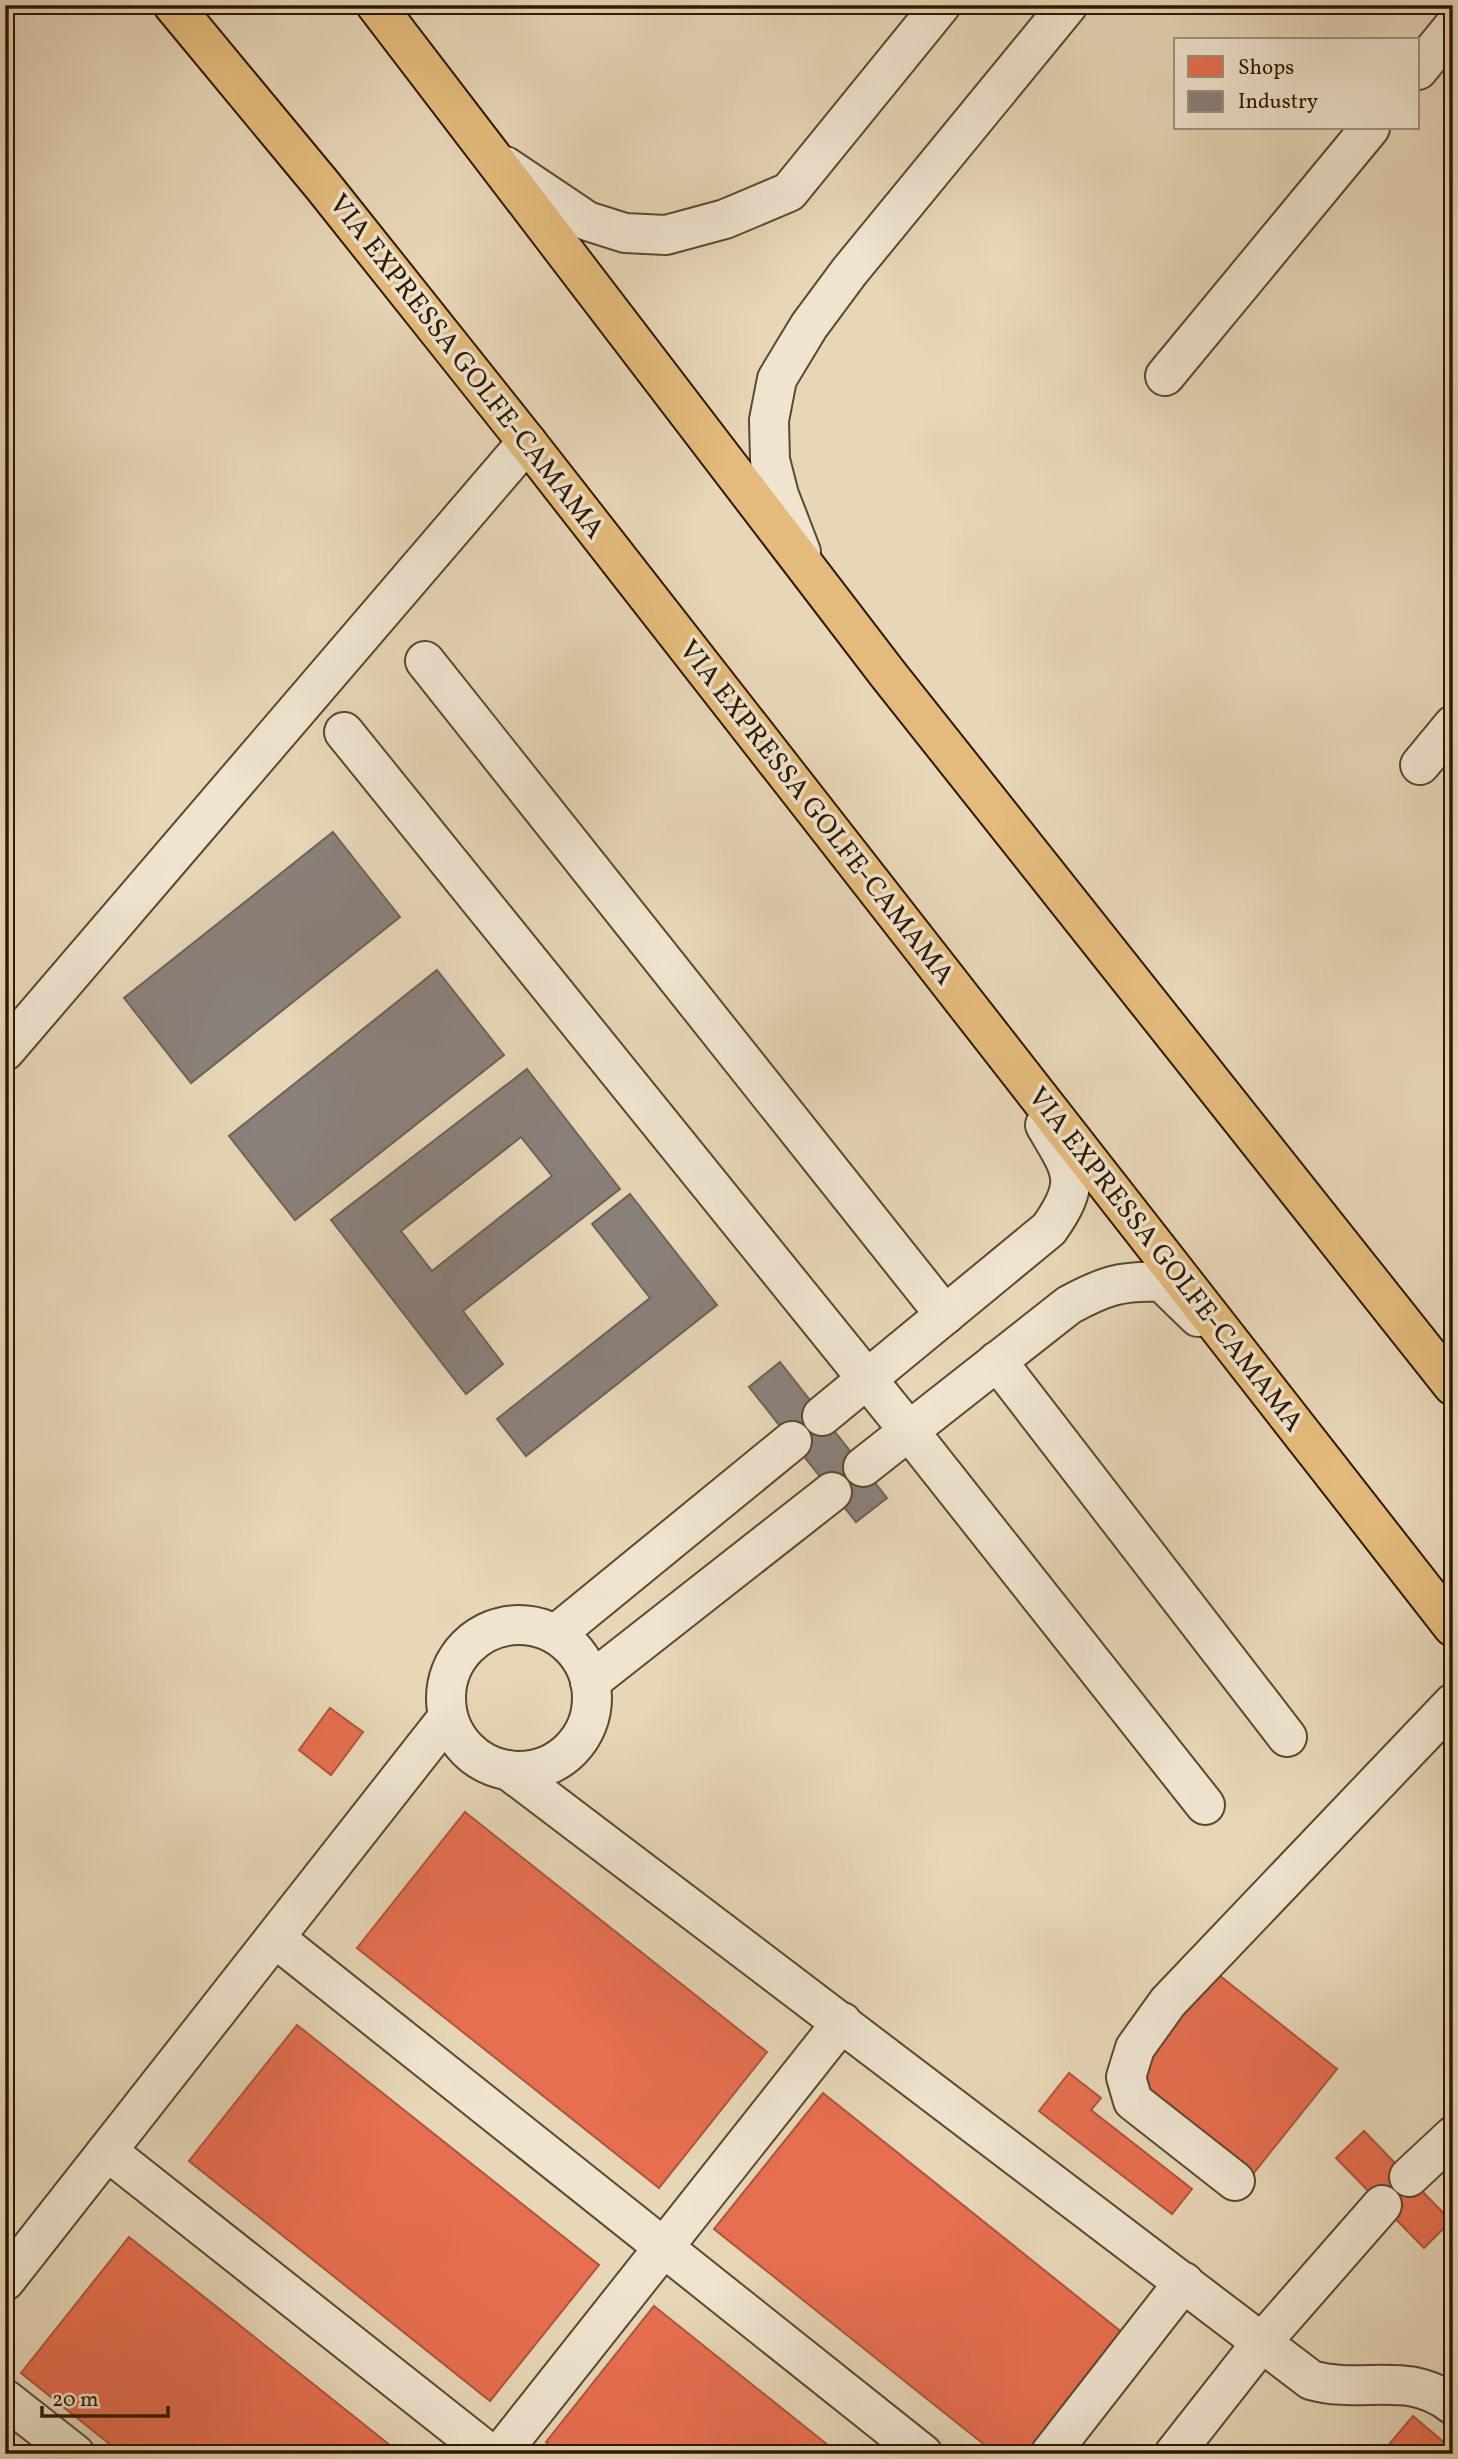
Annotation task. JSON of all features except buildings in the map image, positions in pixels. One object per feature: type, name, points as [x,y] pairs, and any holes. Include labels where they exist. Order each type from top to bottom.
[{"type":"highway","name":"VIA EXPRESSA GOLFE-CAMAMA","points":[[173,5],[323,186],[527,442],[1453,1627]]},
{"type":"highway","points":[[376,5],[806,567],[1453,1386]]},
{"type":"street","points":[[493,158],[587,221],[625,233],[666,235],[725,219],[789,192],[941,5]]},
{"type":"street","points":[[806,567],[779,495],[770,460],[769,420],[777,379],[809,326],[849,272],[1068,5]]},
{"type":"street","points":[[1420,68],[1453,27]]},
{"type":"street","points":[[1165,376],[1368,130]]},
{"type":"street","points":[[5,1051],[527,442]]},
{"type":"street","points":[[425,661],[945,1315]]},
{"type":"street","points":[[1420,765],[1453,725]]},
{"type":"street","points":[[344,732],[909,1430],[1205,1805]]},
{"type":"street","points":[[822,1416],[1049,1229],[1061,1211],[1070,1190],[1070,1168],[1009,1062]]},
{"type":"street","points":[[863,1467],[1069,1305],[1102,1287],[1131,1281],[1162,1282],[1252,1369]]},
{"type":"street","points":[[997,1361],[1287,1737]]},
{"type":"street","points":[[556,1634],[792,1441]]},
{"type":"street","points":[[590,1682],[832,1492]]},
{"type":"street","points":[[508,1770],[545,1767],[566,1755],[581,1737],[591,1715],[587,1668],[574,1649],[556,1634],[532,1626],[508,1625],[485,1634],[465,1649],[452,1670],[446,1693],[448,1717],[458,1740],[475,1758],[508,1770],[1311,2380],[1328,2385],[1421,2386],[1436,2392],[1453,2405]]},
{"type":"street","points":[[1235,2181],[1133,2101],[1126,2077],[1135,2048],[1168,2003],[1453,1703]]},
{"type":"street","points":[[5,2281],[448,1717]]},
{"type":"street","points":[[275,1938],[923,2454]]},
{"type":"street","points":[[500,2454],[842,2022]]},
{"type":"street","points":[[1409,2177],[1453,2136]]},
{"type":"street","points":[[107,2151],[490,2454]]},
{"type":"street","points":[[1174,2454],[1262,2342],[1382,2205]]},
{"type":"street","points":[[1050,2454],[1185,2282]]},
{"type":"street","points":[[5,2399],[75,2454]]}]
